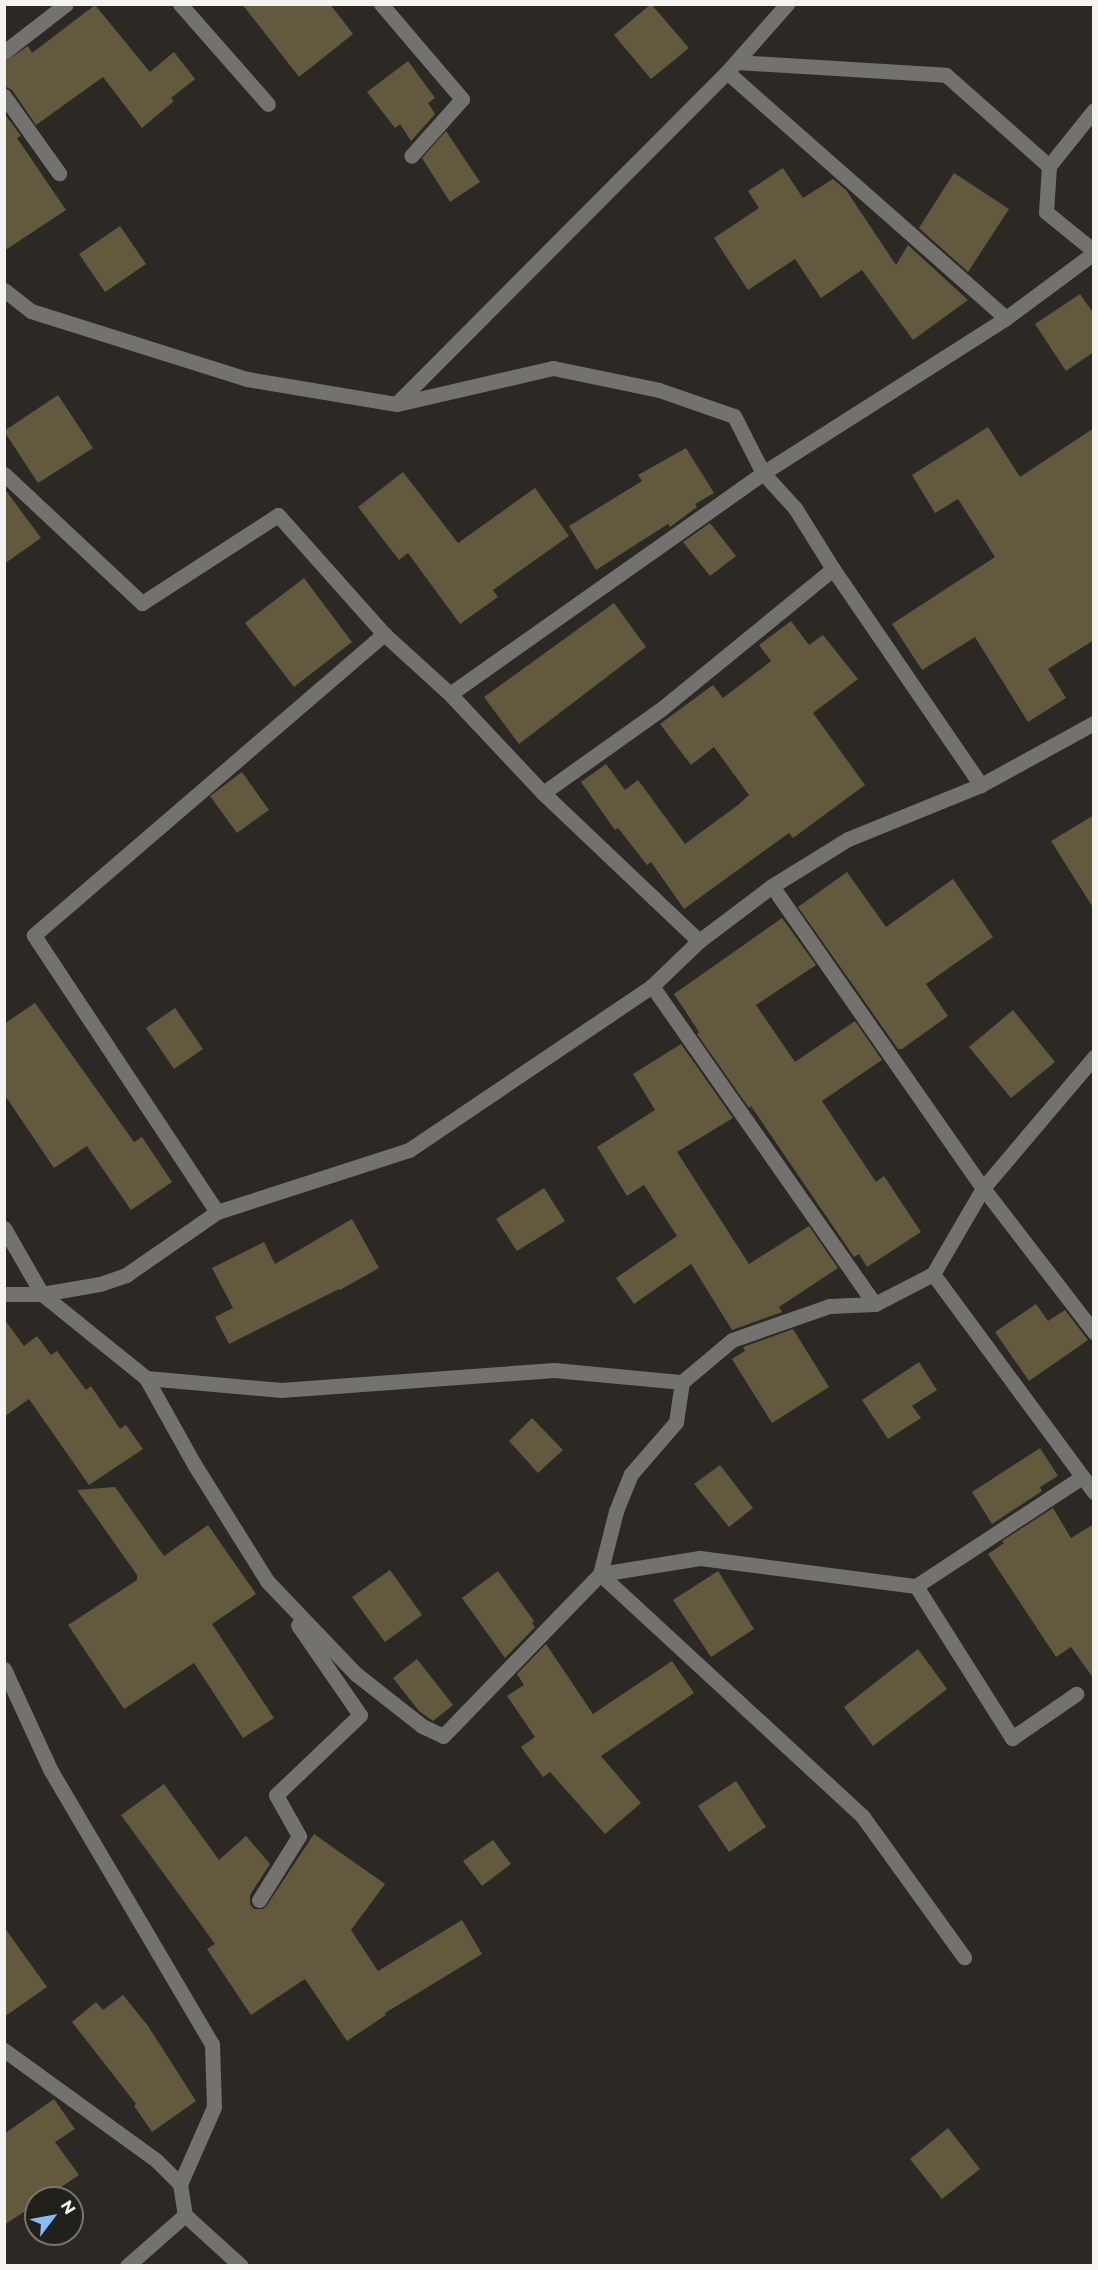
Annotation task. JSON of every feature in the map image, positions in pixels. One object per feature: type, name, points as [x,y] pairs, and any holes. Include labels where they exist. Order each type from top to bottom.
[{"type":"street","points":[[4,52],[66,4]]},
{"type":"street","points":[[180,4],[268,104]]},
{"type":"street","points":[[381,4],[462,99],[411,156]]},
{"type":"street","points":[[397,404],[731,67],[787,4]]},
{"type":"street","points":[[731,67],[946,75],[1049,166]]},
{"type":"street","points":[[731,67],[1006,318]]},
{"type":"street","points":[[4,96],[59,173]]},
{"type":"street","points":[[450,694],[763,473],[1006,318],[1094,252],[1046,212],[1049,166],[1094,110]]},
{"type":"street","points":[[4,290],[31,311],[247,379],[397,404],[553,368],[659,390],[734,416],[763,473],[795,508],[833,568],[981,785]]},
{"type":"street","points":[[4,474],[142,603],[278,515],[384,634],[450,694],[543,793],[699,941]]},
{"type":"street","points":[[543,793],[660,710],[833,568]]},
{"type":"street","points":[[217,1212],[34,935],[384,634]]},
{"type":"street","points":[[4,1294],[42,1294],[100,1284],[126,1275],[217,1212],[409,1150],[652,986],[699,941],[772,886],[848,839],[981,785],[1094,723]]},
{"type":"street","points":[[772,886],[983,1188],[1094,1332]]},
{"type":"street","points":[[652,986],[875,1304]]},
{"type":"street","points":[[267,1581],[356,1674],[422,1726],[443,1736],[600,1574],[616,1511],[631,1474],[676,1422],[682,1382],[732,1340],[829,1306],[875,1304],[933,1274],[983,1188],[1094,1058]]},
{"type":"street","points":[[4,1228],[42,1294],[146,1378],[194,1464],[267,1581],[360,1715],[276,1795],[299,1836],[259,1900]]},
{"type":"street","points":[[933,1274],[1094,1492]]},
{"type":"street","points":[[146,1378],[281,1390],[554,1370],[682,1382]]},
{"type":"street","points":[[600,1574],[700,1558],[916,1586],[1082,1477]]},
{"type":"street","points":[[600,1574],[862,1817],[964,1957]]},
{"type":"street","points":[[916,1586],[1012,1738],[1076,1694]]},
{"type":"street","points":[[4,1669],[51,1771],[212,2044],[214,2107],[180,2184],[185,2215],[241,2265]]},
{"type":"street","points":[[8,2059],[156,2160],[180,2184]]},
{"type":"street","points":[[127,2265],[185,2215]]},
{"type":"building","points":[[242,4],[330,4],[353,34],[299,77]]},
{"type":"building","points":[[651,4],[689,48],[651,79],[614,35]]},
{"type":"building","points":[[95,5],[150,72],[174,52],[195,79],[171,98],[174,101],[142,128],[103,77],[36,125],[12,90],[4,86],[4,62],[28,46],[32,53]]},
{"type":"building","points":[[408,61],[435,98],[428,103],[435,114],[411,141],[400,124],[395,128],[367,92]]},
{"type":"building","points":[[4,113],[21,136],[17,138],[66,210],[4,251]]},
{"type":"building","points":[[446,131],[480,182],[450,202],[422,158]]},
{"type":"building","points":[[783,168],[803,198],[833,179],[846,190],[896,265],[908,245],[968,300],[913,340],[862,270],[821,298],[795,259],[748,290],[714,238],[759,208],[748,191]]},
{"type":"building","points":[[954,173],[1009,209],[968,272],[919,228]]},
{"type":"building","points":[[120,226],[146,264],[105,292],[79,254]]},
{"type":"building","points":[[1080,294],[1094,314],[1094,352],[1066,371],[1035,324]]},
{"type":"building","points":[[58,395],[93,448],[38,483],[4,431]]},
{"type":"building","points":[[988,427],[1020,477],[1094,428],[1094,640],[1048,669],[1066,698],[1028,722],[975,637],[922,670],[892,624],[995,557],[958,499],[935,513],[912,475]]},
{"type":"building","points":[[686,448],[714,493],[695,504],[697,507],[670,527],[668,524],[596,570],[569,526],[642,481],[638,475]]},
{"type":"building","points":[[403,472],[458,543],[535,488],[569,536],[493,590],[498,597],[460,624],[408,553],[399,560],[358,507]]},
{"type":"building","points":[[4,488],[41,538],[4,564]]},
{"type":"building","points":[[710,523],[736,556],[710,576],[683,542]]},
{"type":"building","points":[[304,578],[352,642],[294,687],[245,623]]},
{"type":"building","points":[[614,603],[646,647],[519,744],[484,697]]},
{"type":"building","points":[[791,621],[809,645],[823,635],[858,679],[813,713],[865,785],[793,838],[789,833],[684,909],[651,862],[647,865],[618,828],[615,830],[581,782],[606,764],[625,790],[638,780],[685,844],[738,805],[749,795],[714,747],[691,765],[660,724],[713,685],[723,698],[771,661],[759,645]]},
{"type":"building","points":[[242,772],[269,810],[237,833],[210,796]]},
{"type":"building","points":[[1094,815],[1094,909],[1051,841]]},
{"type":"building","points":[[847,872],[886,927],[953,879],[993,937],[926,984],[948,1016],[902,1049],[898,1049],[798,907]]},
{"type":"building","points":[[782,918],[816,965],[756,1005],[795,1062],[855,1021],[882,1060],[822,1101],[876,1182],[884,1176],[921,1232],[867,1267],[859,1254],[854,1257],[751,1106],[749,1108],[697,1034],[699,1032],[674,994]]},
{"type":"building","points":[[35,1003],[134,1142],[142,1137],[172,1182],[131,1210],[87,1146],[54,1168],[4,1094],[4,1024]]},
{"type":"building","points":[[175,1008],[203,1049],[174,1069],[146,1028]]},
{"type":"building","points":[[1013,1010],[1055,1062],[1011,1098],[969,1047]]},
{"type":"building","points":[[681,1044],[733,1118],[677,1152],[749,1264],[809,1226],[838,1268],[779,1307],[782,1312],[732,1330],[691,1264],[634,1304],[616,1278],[677,1236],[644,1185],[627,1196],[597,1147],[655,1110],[633,1074]]},
{"type":"building","points":[[544,1188],[565,1221],[517,1251],[496,1219]]},
{"type":"building","points":[[352,1219],[379,1268],[340,1290],[229,1344],[215,1317],[233,1308],[212,1268],[264,1242],[275,1264]]},
{"type":"building","points":[[1036,1304],[1048,1321],[1065,1310],[1088,1340],[1029,1381],[995,1332]]},
{"type":"building","points":[[4,1319],[24,1346],[37,1336],[51,1355],[57,1351],[86,1390],[91,1386],[120,1429],[126,1425],[143,1449],[89,1485],[29,1399],[4,1417]]},
{"type":"building","points":[[793,1329],[829,1387],[772,1423],[732,1359],[745,1351],[743,1347]]},
{"type":"building","points":[[919,1362],[937,1390],[912,1406],[921,1418],[888,1439],[862,1400]]},
{"type":"building","points":[[532,1418],[563,1450],[538,1473],[509,1441]]},
{"type":"building","points":[[1040,1448],[1058,1476],[1040,1487],[1042,1491],[992,1524],[972,1492]]},
{"type":"building","points":[[720,1465],[753,1508],[729,1527],[694,1484]]},
{"type":"building","points":[[115,1487],[164,1556],[208,1525],[256,1594],[212,1624],[274,1718],[243,1738],[194,1663],[124,1709],[68,1625],[137,1580],[137,1575],[77,1490]]},
{"type":"building","points":[[1053,1508],[1071,1538],[1094,1524],[1094,1679],[1071,1647],[1056,1657],[988,1554],[1004,1543],[1002,1541]]},
{"type":"building","points":[[390,1570],[422,1615],[385,1642],[352,1597]]},
{"type":"building","points":[[498,1571],[534,1621],[532,1623],[535,1627],[505,1658],[462,1598]]},
{"type":"building","points":[[718,1571],[754,1629],[711,1657],[673,1600]]},
{"type":"building","points":[[546,1644],[593,1714],[672,1661],[694,1693],[601,1756],[641,1803],[605,1834],[550,1772],[543,1777],[521,1747],[535,1737],[507,1696],[524,1685],[517,1674]]},
{"type":"building","points":[[918,1649],[947,1689],[873,1746],[844,1707]]},
{"type":"building","points":[[417,1659],[453,1705],[433,1721],[419,1711],[393,1678]]},
{"type":"building","points":[[736,1781],[766,1827],[729,1852],[698,1806]]},
{"type":"building","points":[[164,1784],[219,1860],[246,1836],[270,1864],[250,1895],[250,1904],[254,1909],[263,1909],[267,1905],[314,1834],[385,1884],[351,1930],[378,1971],[462,1920],[482,1954],[385,2013],[386,2015],[347,2041],[305,1979],[251,2015],[207,1949],[215,1944],[121,1815]]},
{"type":"building","points":[[493,1840],[511,1864],[482,1886],[463,1861]]},
{"type":"building","points":[[4,1927],[47,1987],[4,2017]]},
{"type":"building","points":[[123,1995],[148,2026],[196,2101],[152,2132],[134,2106],[136,2104],[72,2022],[96,2002],[103,2010]]},
{"type":"building","points":[[54,2099],[75,2129],[55,2142],[79,2175],[63,2186],[24,2186],[24,2212],[4,2225],[4,2134]]},
{"type":"building","points":[[948,2128],[980,2169],[942,2199],[910,2159]]}]
